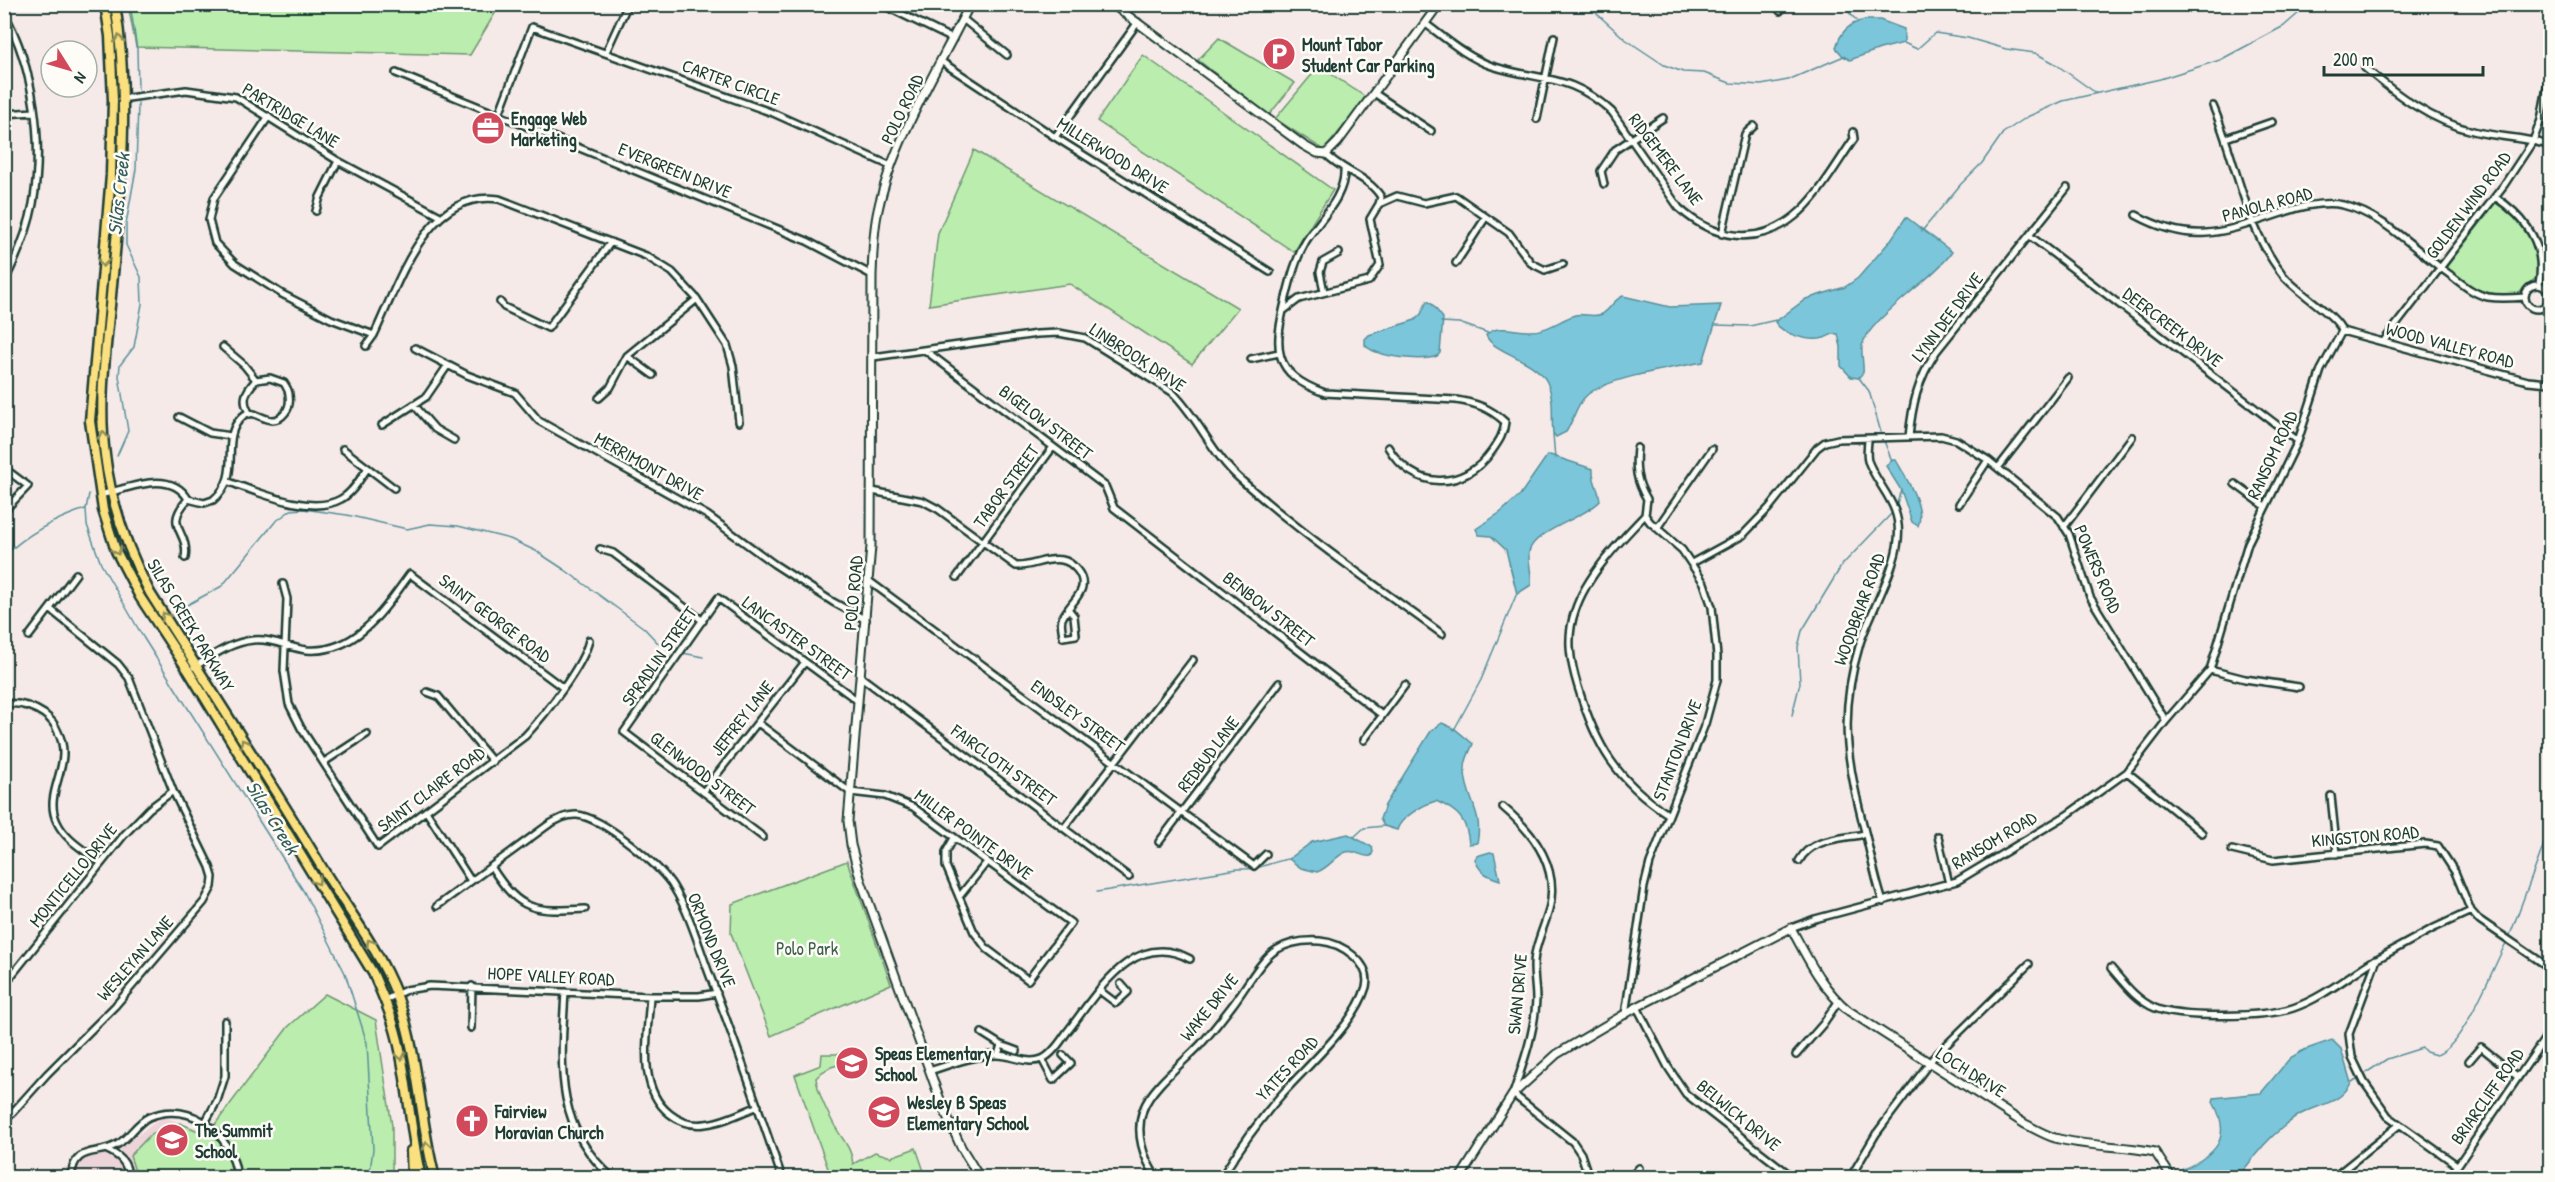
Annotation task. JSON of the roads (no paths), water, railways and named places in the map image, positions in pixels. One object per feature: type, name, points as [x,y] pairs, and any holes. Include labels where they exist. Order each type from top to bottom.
[{"type":"main road","name":"SILAS CREEK PARKWAY","points":[[105,4],[110,36],[113,100],[109,202],[90,421],[100,495],[116,550],[127,574],[154,621],[188,670],[229,740],[348,929],[385,1000],[400,1049],[421,1178]]},
{"type":"main road","name":"SILAS CREEK PARKWAY","points":[[115,4],[123,98],[120,199],[103,381],[102,419],[105,456],[120,526],[150,593],[372,947],[397,995],[415,1065],[429,1156],[435,1178]]},
{"type":"main road","points":[[411,1126],[412,1178]]},
{"type":"street","points":[[606,52],[628,4]]},
{"type":"street","points":[[881,4],[953,39]]},
{"type":"street","name":"POLO ROAD","points":[[970,4],[891,166],[878,211],[872,275],[872,490],[869,581],[848,821],[853,855],[930,1071],[950,1125],[980,1178]]},
{"type":"street","points":[[1112,4],[1303,145],[1317,153],[1326,154],[1336,165],[1376,188],[1382,197],[1370,219],[1380,265],[1369,281],[1313,294],[1299,299],[1283,311]]},
{"type":"street","points":[[1326,154],[1338,142],[1439,4]]},
{"type":"street","points":[[1780,11],[1785,4]]},
{"type":"street","points":[[4,14],[21,50],[34,112],[36,145],[34,193],[28,221],[4,282]]},
{"type":"street","points":[[963,19],[1007,55]]},
{"type":"street","points":[[1055,137],[1138,22]]},
{"type":"street","name":"RIDGEMERE LANE","points":[[1425,24],[1469,55],[1491,66],[1567,82],[1601,102],[1612,112],[1679,207],[1691,219],[1722,234],[1738,237],[1755,235],[1776,229],[1796,216],[1809,202],[1854,139],[1853,132]]},
{"type":"street","name":"CARTER CIRCLE","points":[[499,114],[532,27],[773,113],[891,166]]},
{"type":"street","points":[[1537,119],[1554,37]]},
{"type":"street","name":"MILLERWOOD DRIVE","points":[[942,62],[1055,137],[1270,272]]},
{"type":"street","points":[[2365,68],[2399,97],[2436,117],[2472,131],[2550,146]]},
{"type":"street","name":"GOLDEN WIND ROAD","points":[[2382,342],[2495,197],[2533,141],[2541,120],[2550,71]]},
{"type":"street","name":"EVERGREEN DRIVE","points":[[396,73],[807,241],[872,275]]},
{"type":"street","name":"PARTRIDGE LANE","points":[[113,100],[193,90],[236,97],[339,161],[440,216]]},
{"type":"street","points":[[1374,93],[1431,131]]},
{"type":"street","name":"WOOD VALLEY ROAD","points":[[2213,106],[2226,138],[2253,222],[2269,255],[2287,279],[2335,320],[2341,330],[2528,381],[2550,383]]},
{"type":"street","points":[[4,114],[34,112]]},
{"type":"street","points":[[269,116],[214,198],[209,220],[215,243],[235,264],[282,294],[331,320],[374,335]]},
{"type":"street","points":[[1604,184],[1601,171],[1615,150],[1663,118]]},
{"type":"street","points":[[2226,138],[2272,122]]},
{"type":"street","points":[[1722,234],[1744,134],[1754,126]]},
{"type":"street","points":[[316,211],[320,197],[339,161]]},
{"type":"street","points":[[1344,169],[1344,185],[1305,242],[1296,262],[1278,329],[1279,353],[1291,374],[1306,386],[1325,393],[1476,403],[1493,411],[1505,422],[1504,434],[1485,460],[1472,472],[1454,479],[1435,481],[1416,476],[1402,467],[1388,447]]},
{"type":"street","name":"LYNN DEE DRIVE","points":[[1909,437],[1915,394],[1925,369],[1936,351],[2067,188]]},
{"type":"street","points":[[1379,204],[1397,196],[1424,203],[1456,196],[1509,234],[1531,262],[1545,270],[1563,264]]},
{"type":"street","name":"PANOLA ROAD","points":[[2136,215],[2164,228],[2187,234],[2210,234],[2295,208],[2319,204],[2340,204],[2378,218],[2440,268],[2479,294],[2489,297],[2525,297],[2526,302],[2532,308],[2538,309],[2545,306],[2549,293],[2544,286],[2539,284],[2542,269],[2540,253],[2530,227],[2495,197]]},
{"type":"street","points":[[366,346],[374,335],[418,244],[440,216],[474,199],[499,199],[612,242],[665,266],[697,299],[727,345],[733,366],[739,422]]},
{"type":"street","points":[[1455,263],[1486,217]]},
{"type":"street","name":"DEERCREEK DRIVE","points":[[2030,236],[2298,441]]},
{"type":"street","points":[[500,302],[504,307],[548,328],[612,242]]},
{"type":"street","points":[[1324,292],[1320,272],[1323,262],[1339,253]]},
{"type":"street","points":[[4,266],[11,269]]},
{"type":"street","points":[[2525,297],[2529,287],[2539,284]]},
{"type":"street","points":[[599,398],[610,388],[627,356],[697,299]]},
{"type":"street","name":"RANSOM ROAD","points":[[1460,1178],[1513,1094],[1557,1054],[1637,1007],[1791,928],[1815,919],[1949,884],[1981,868],[2067,815],[2127,772],[2166,721],[2210,670],[2248,543],[2298,441],[2321,370],[2341,330]]},
{"type":"street","name":"LINBROOK DRIVE","points":[[873,357],[1037,334],[1059,333],[1085,338],[1172,392],[1181,401],[1224,463],[1240,479],[1326,548],[1442,634]]},
{"type":"street","points":[[223,347],[244,365],[256,380]]},
{"type":"street","name":"MERRIMONT DRIVE","points":[[415,348],[476,379],[515,393],[539,420],[707,515],[774,564],[866,620]]},
{"type":"street","name":"BIGELOW STREET","points":[[926,351],[1105,486],[1114,508],[1138,526]]},
{"type":"street","points":[[1251,359],[1279,353]]},
{"type":"street","points":[[627,356],[653,375]]},
{"type":"street","points":[[382,425],[416,406],[426,397],[448,365]]},
{"type":"street","points":[[100,495],[159,482],[184,492],[188,499],[209,502],[217,497],[229,482],[231,436],[242,417],[250,414],[274,420],[284,414],[289,405],[289,393],[284,383],[270,378],[256,380],[244,398],[245,406],[250,414]]},
{"type":"street","points":[[1998,468],[2068,378]]},
{"type":"street","points":[[416,406],[435,429],[454,440]]},
{"type":"street","points":[[179,417],[210,433],[231,436]]},
{"type":"street","name":"POWERS ROAD","points":[[1909,437],[1928,435],[1956,440],[1988,460],[2050,511],[2069,534],[2090,597],[2166,721]]},
{"type":"street","points":[[1692,563],[1743,535],[1769,508],[1817,448],[1825,442],[1838,439],[1909,437]]},
{"type":"street","points":[[2064,527],[2132,437]]},
{"type":"street","name":"WOODBRIAR ROAD","points":[[1868,439],[1867,459],[1894,504],[1899,525],[1898,543],[1864,630],[1851,673],[1847,697],[1847,746],[1883,902]]},
{"type":"street","name":"TABOR STREET","points":[[957,578],[1053,447]]},
{"type":"street","points":[[1637,448],[1635,471],[1638,485],[1647,499],[1645,515],[1605,561],[1575,608],[1570,627],[1569,647],[1591,729],[1603,750],[1634,788],[1669,815]]},
{"type":"street","points":[[343,449],[394,488]]},
{"type":"street","points":[[1657,528],[1712,449]]},
{"type":"street","points":[[1959,504],[1988,460]]},
{"type":"street","points":[[4,468],[28,486],[4,511]]},
{"type":"street","points":[[229,482],[288,502],[331,503],[346,496],[368,468]]},
{"type":"street","points":[[2235,484],[2265,506]]},
{"type":"street","name":"TABOR STREET","points":[[872,490],[923,501],[938,509],[982,543]]},
{"type":"street","points":[[185,558],[185,546],[176,519],[178,512],[188,499]]},
{"type":"street","name":"STANTON DRIVE","points":[[1624,1015],[1644,887],[1650,863],[1705,724],[1716,680],[1717,656],[1712,607],[1704,583],[1682,550],[1645,515]]},
{"type":"street","name":"BENBOW STREET","points":[[1138,526],[1382,715]]},
{"type":"street","points":[[982,543],[1016,566],[1049,559],[1070,563],[1079,572],[1082,585],[1080,595],[1069,610],[1061,621],[1063,637],[1076,635],[1074,616],[1069,610]]},
{"type":"street","points":[[600,549],[613,553],[703,621]]},
{"type":"street","points":[[28,636],[76,574]]},
{"type":"street","name":"SAINT GEORGE ROAD","points":[[285,644],[316,650],[335,646],[357,636],[370,626],[410,574],[562,687]]},
{"type":"street","name":"ENDSLEY STREET","points":[[869,581],[1254,866],[1266,854]]},
{"type":"street","name":"SAINT CLAIRE ROAD","points":[[283,584],[287,599],[284,681],[289,704],[301,728],[378,847],[525,736],[538,722],[587,650],[589,640]]},
{"type":"street","name":"SPRADLIN STREET","points":[[624,732],[718,598]]},
{"type":"street","name":"LANCASTER STREET","points":[[718,598],[858,701]]},
{"type":"street","name":"WESLEYAN LANE","points":[[4,1122],[135,983],[204,902],[212,887],[213,877],[173,791],[129,678],[118,664],[50,609]]},
{"type":"street","points":[[188,670],[240,642],[266,640],[285,644]]},
{"type":"street","points":[[1064,828],[1193,660]]},
{"type":"street","name":"JEFFREY LANE","points":[[703,792],[805,662]]},
{"type":"street","points":[[2210,670],[2245,679],[2299,687]]},
{"type":"street","name":"FAIRCLOTH STREET","points":[[861,678],[1129,877]]},
{"type":"street","name":"REDBUD LANE","points":[[1159,843],[1279,683]]},
{"type":"street","points":[[1364,740],[1405,684]]},
{"type":"street","points":[[427,692],[438,696],[493,762]]},
{"type":"street","points":[[4,704],[29,705],[53,722],[64,743],[64,759],[55,789],[53,807],[57,821],[65,834],[101,863]]},
{"type":"street","points":[[758,723],[850,792]]},
{"type":"street","name":"GLENWOOD STREET","points":[[624,732],[763,837]]},
{"type":"street","points":[[324,762],[367,734]]},
{"type":"street","points":[[2127,772],[2202,833]]},
{"type":"street","name":"MONTICELLO DRIVE","points":[[4,985],[101,863],[142,816],[173,791]]},
{"type":"street","name":"MILLER POINTE DRIVE","points":[[850,792],[885,796],[908,803],[1071,922],[1028,980],[981,943],[959,897]]},
{"type":"street","points":[[2331,796],[2337,854]]},
{"type":"street","name":"SWAN DRIVE","points":[[1503,807],[1522,825],[1548,861],[1553,889],[1535,953],[1533,976],[1536,999],[1532,1025],[1513,1094]]},
{"type":"street","points":[[426,811],[471,881]]},
{"type":"street","name":"ORMOND DRIVE","points":[[437,906],[556,820],[575,815],[596,821],[642,855],[673,885],[717,993],[782,1178]]},
{"type":"street","points":[[1799,861],[1804,852],[1816,844],[1866,834]]},
{"type":"street","points":[[1938,836],[1949,884]]},
{"type":"street","points":[[954,838],[946,852],[945,861],[959,897]]},
{"type":"street","name":"KINGSTON ROAD","points":[[2232,850],[2273,860],[2425,844],[2438,846],[2455,872],[2471,911],[2478,919],[2550,968]]},
{"type":"street","points":[[959,897],[987,862]]},
{"type":"street","points":[[492,868],[510,894],[521,903],[561,910],[585,909]]},
{"type":"street","points":[[2111,968],[2131,991],[2156,1008],[2175,1012],[2243,1014],[2292,1008],[2315,999],[2376,959],[2471,911]]},
{"type":"street","name":"LOCH DRIVE","points":[[1791,928],[1813,971],[1838,1002],[1929,1063],[2025,1124],[2053,1138],[2098,1146],[2155,1152],[2172,1178]]},
{"type":"street","name":"WAKE DRIVE","points":[[1158,1178],[1146,1161],[1141,1143],[1140,1124],[1144,1107],[1162,1083],[1202,1044],[1275,950],[1296,942],[1322,941],[1343,949],[1364,966],[1366,976]]},
{"type":"street","points":[[930,1071],[980,1057],[998,1055],[1022,1061],[1042,1059],[1061,1040],[1120,968],[1138,956],[1155,950],[1173,951],[1190,959]]},
{"type":"street","points":[[2376,959],[2349,1034],[2352,1057],[2364,1082],[2388,1116],[2457,1166]]},
{"type":"street","points":[[1850,1178],[1876,1134],[1929,1063],[2029,964]]},
{"type":"street","name":"YATES ROAD","points":[[1221,1178],[1251,1130],[1336,1036],[1360,999],[1366,985],[1366,976]]},
{"type":"street","points":[[1100,990],[1116,1003],[1128,992],[1121,984]]},
{"type":"street","name":"HOPE VALLEY ROAD","points":[[385,1000],[406,990],[430,986],[472,986],[650,996],[699,996],[717,993]]},
{"type":"street","points":[[471,1028],[472,986]]},
{"type":"street","points":[[565,992],[562,1070],[565,1101],[583,1143],[596,1161],[613,1178]]},
{"type":"street","points":[[650,996],[649,1078],[653,1094],[659,1104],[681,1120],[702,1125],[758,1106]]},
{"type":"street","points":[[1796,1055],[1823,1024],[1838,1002]]},
{"type":"street","name":"BELWICK DRIVE","points":[[1637,1007],[1668,1067],[1686,1094],[1794,1178]]},
{"type":"street","points":[[206,1121],[217,1101],[225,1076],[225,1021]]},
{"type":"street","name":"BRIARCLIFF ROAD","points":[[2449,1178],[2550,1031]]},
{"type":"street","points":[[982,1033],[1001,1045],[1017,1051]]},
{"type":"street","points":[[998,1055],[1001,1045]]},
{"type":"street","points":[[2469,1061],[2481,1047],[2518,1077]]},
{"type":"street","points":[[1042,1059],[1053,1080],[1071,1063],[1063,1054]]},
{"type":"street","points":[[1513,1094],[1573,1142],[1581,1154],[1589,1178]]},
{"type":"street","points":[[71,1178],[74,1164],[81,1155],[119,1144],[141,1122],[156,1115],[185,1114],[206,1121],[218,1132],[235,1164],[237,1178]]},
{"type":"street","points":[[2333,1178],[2399,1125]]},
{"type":"street","points":[[105,1149],[121,1158],[128,1169],[128,1178]]},
{"type":"street","points":[[1630,1178],[1638,1168]]},
{"type":"water","points":[[1880,20],[1904,29],[1904,43],[1850,60],[1843,56],[1836,48],[1840,37],[1854,23]]},
{"type":"water","points":[[1906,217],[1952,252],[1867,335],[1862,346],[1863,373],[1858,378],[1851,377],[1841,366],[1838,334],[1818,339],[1804,338],[1784,331],[1775,322],[1806,299],[1845,287],[1858,278],[1890,241]]},
{"type":"water","points":[[1623,296],[1670,307],[1721,305],[1703,362],[1642,374],[1595,390],[1579,404],[1566,432],[1556,437],[1553,433],[1552,401],[1547,382],[1534,367],[1496,346],[1486,335],[1496,329],[1537,331],[1575,315],[1599,315]]},
{"type":"water","points":[[1427,301],[1443,318],[1440,353],[1437,356],[1430,358],[1399,357],[1378,353],[1365,345],[1365,339],[1369,335],[1415,320],[1421,314]]},
{"type":"water","points":[[1550,455],[1593,469],[1600,501],[1584,513],[1549,531],[1532,544],[1529,552],[1531,585],[1517,594],[1506,550],[1491,536],[1479,535],[1476,529],[1501,512],[1520,495]]},
{"type":"water","points":[[1892,460],[1896,460],[1917,501],[1920,519],[1918,526],[1912,522],[1901,490],[1886,466]]},
{"type":"water","points":[[1442,723],[1455,729],[1473,744],[1466,761],[1465,772],[1468,790],[1477,814],[1479,832],[1477,843],[1469,844],[1464,822],[1451,809],[1436,801],[1413,812],[1399,825],[1397,830],[1384,826],[1380,819],[1385,805],[1431,731]]},
{"type":"water","points":[[1348,834],[1372,847],[1371,856],[1346,852],[1317,872],[1301,868],[1289,859],[1312,842]]},
{"type":"water","points":[[1494,853],[1500,880],[1484,873],[1475,859],[1477,856]]},
{"type":"water","points":[[2332,1040],[2341,1049],[2351,1083],[2342,1095],[2289,1122],[2264,1145],[2238,1177],[2186,1177],[2183,1169],[2204,1158],[2218,1144],[2221,1126],[2213,1102],[2214,1098],[2261,1093],[2290,1058],[2304,1050]]},
{"type":"waterway","name":"Silas Creek","points":[[130,4],[137,49],[138,90]]},
{"type":"waterway","points":[[1586,4],[1625,39],[1664,65],[1683,72],[1704,73],[1730,83],[1761,85],[1788,80],[1844,56]]},
{"type":"waterway","points":[[1841,4],[1857,21]]},
{"type":"waterway","points":[[1922,231],[1961,184],[1982,163],[2003,133],[2027,117],[2063,101],[2160,79],[2220,60],[2284,26],[2309,4]]},
{"type":"waterway","points":[[1904,43],[1917,49],[1935,33],[2035,53],[2054,63],[2096,93]]},
{"type":"waterway","name":"Silas Creek","points":[[117,456],[128,431],[119,376],[120,365],[134,347],[142,304],[141,277],[126,245],[126,224],[136,169],[138,103]]},
{"type":"waterway","points":[[1716,325],[1750,326],[1776,320]]},
{"type":"waterway","points":[[1441,322],[1459,323],[1488,333]]},
{"type":"waterway","points":[[1859,378],[1869,391],[1882,436]]},
{"type":"waterway","points":[[1553,434],[1555,459]]},
{"type":"waterway","points":[[1884,441],[1892,461]]},
{"type":"waterway","points":[[1896,507],[1901,489]]},
{"type":"waterway","name":"Silas Creek","points":[[89,494],[86,509],[87,525],[101,564],[143,637],[304,892],[345,973],[367,1043],[373,1149],[369,1178]]},
{"type":"waterway","points":[[4,556],[42,528],[85,509]]},
{"type":"waterway","points":[[174,612],[222,586],[275,522],[291,510],[303,509],[347,515],[407,529],[430,524],[458,526],[510,539],[536,551],[565,570],[644,628],[658,643],[673,651],[703,657]]},
{"type":"waterway","points":[[1792,715],[1800,683],[1798,647],[1802,631],[1842,565],[1894,511]]},
{"type":"waterway","points":[[4,546],[13,546]]},
{"type":"waterway","points":[[1454,730],[1481,680],[1517,593]]},
{"type":"waterway","points":[[2510,935],[2543,847],[2550,818]]},
{"type":"waterway","points":[[1354,837],[1364,828],[1384,826]]},
{"type":"waterway","points":[[1097,892],[1258,867],[1288,859]]},
{"type":"waterway","points":[[2352,1082],[2387,1059],[2422,1048],[2436,1055],[2446,1049],[2456,1038],[2476,1006],[2506,943]]},
{"type":"place","name":"Mount Tabor Student Car Parking","points":[[1279,54]]},
{"type":"place","name":"Engage Web Marketing","points":[[488,128]]},
{"type":"place","name":"Speas Elementary School","points":[[852,1063]]},
{"type":"place","name":"Wesley B Speas Elementary School","points":[[884,1112]]},
{"type":"place","name":"Fairview Moravian Church","points":[[472,1121]]},
{"type":"place","name":"The Summit School","points":[[172,1140]]},
{"type":"park label","name":"Polo Park","points":[[807,948]]}]
